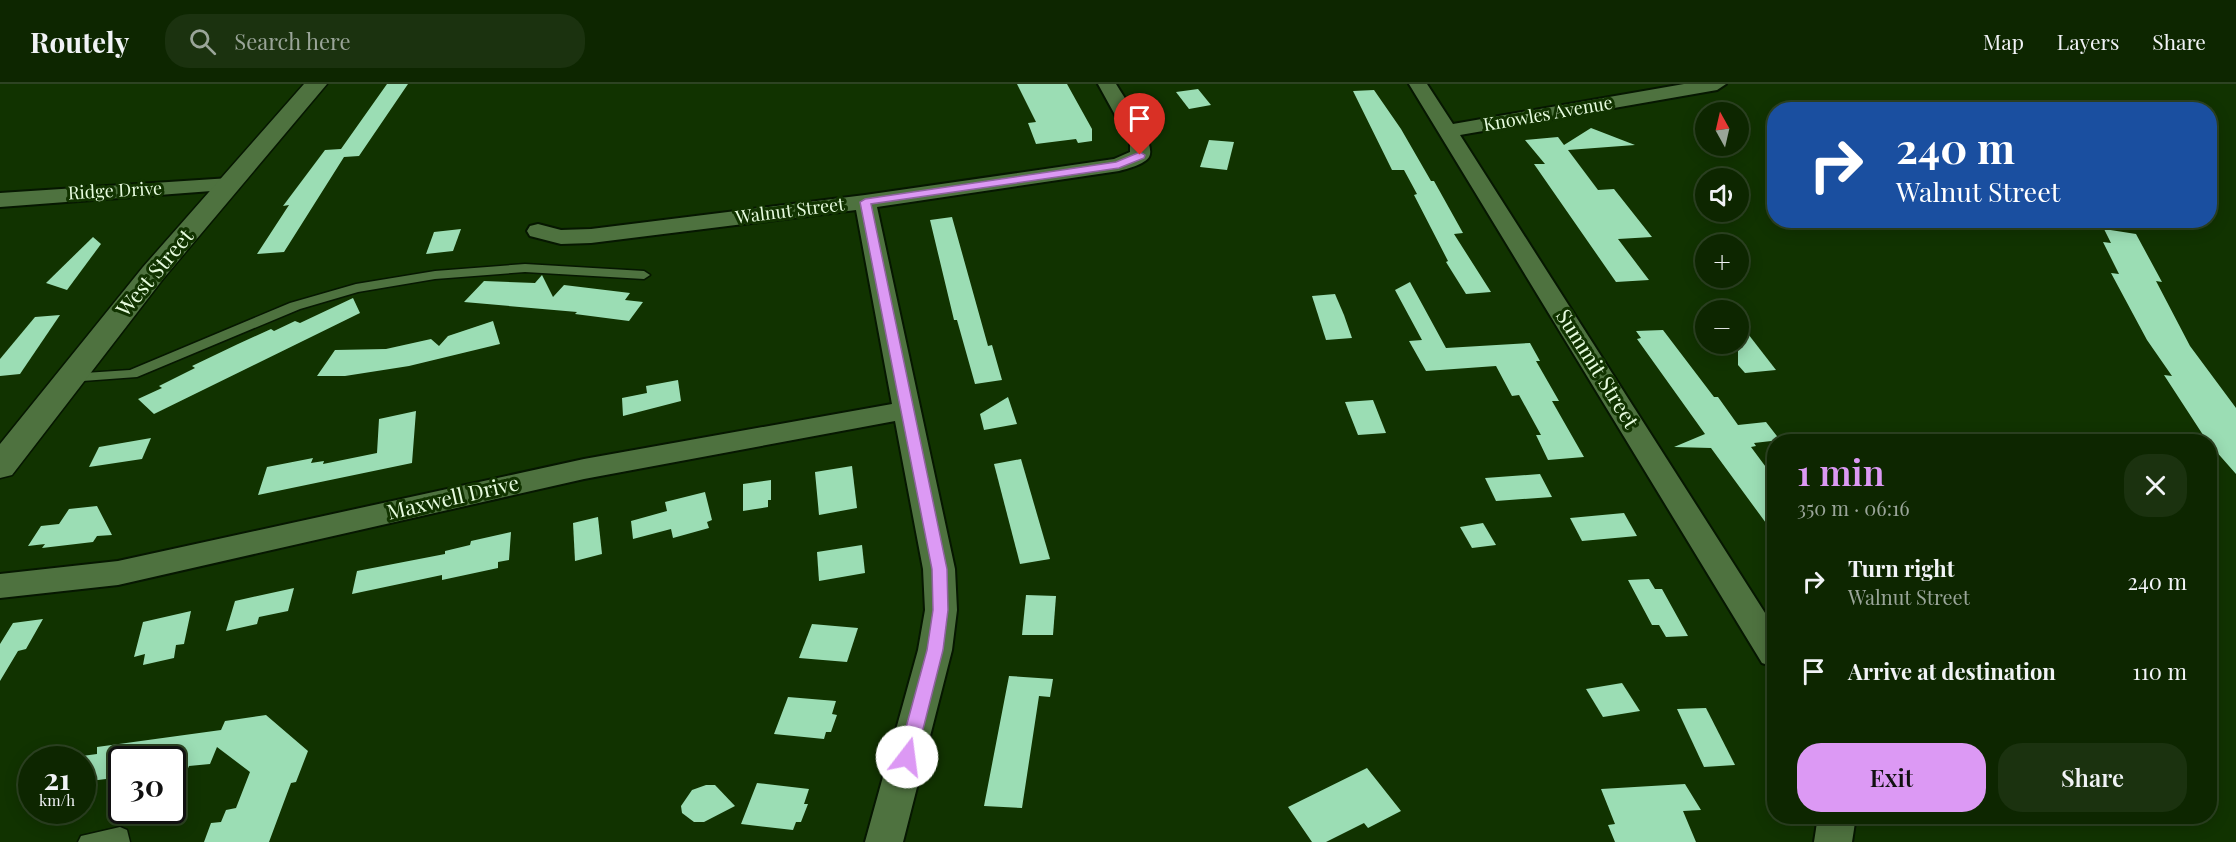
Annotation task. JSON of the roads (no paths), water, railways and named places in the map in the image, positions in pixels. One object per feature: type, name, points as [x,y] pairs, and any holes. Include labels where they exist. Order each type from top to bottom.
[{"type":"main road","name":"West Street","points":[[0,467],[153,273],[316,84]]},
{"type":"street","name":"Walnut Street","points":[[538,231],[561,237],[591,236],[865,202],[1119,165],[1140,155],[1140,142],[1107,84]]},
{"type":"street","name":"Summit Street","points":[[1418,84],[1767,643]]},
{"type":"street","name":"Knowles Avenue","points":[[1449,131],[1717,84]]},
{"type":"street","name":"Ridge Drive","points":[[0,200],[231,184]]},
{"type":"street","points":[[865,202],[939,569],[941,610],[935,650],[884,842]]},
{"type":"street","name":"Maxwell Drive","points":[[0,586],[118,573],[584,469],[907,410]]},
{"type":"street","points":[[1833,842],[1836,824]]},
{"type":"lane","points":[[69,378],[132,374],[295,306],[357,288],[435,275],[525,268],[644,275]]},
{"type":"lane","points":[[88,842],[120,836],[120,842]]}]
